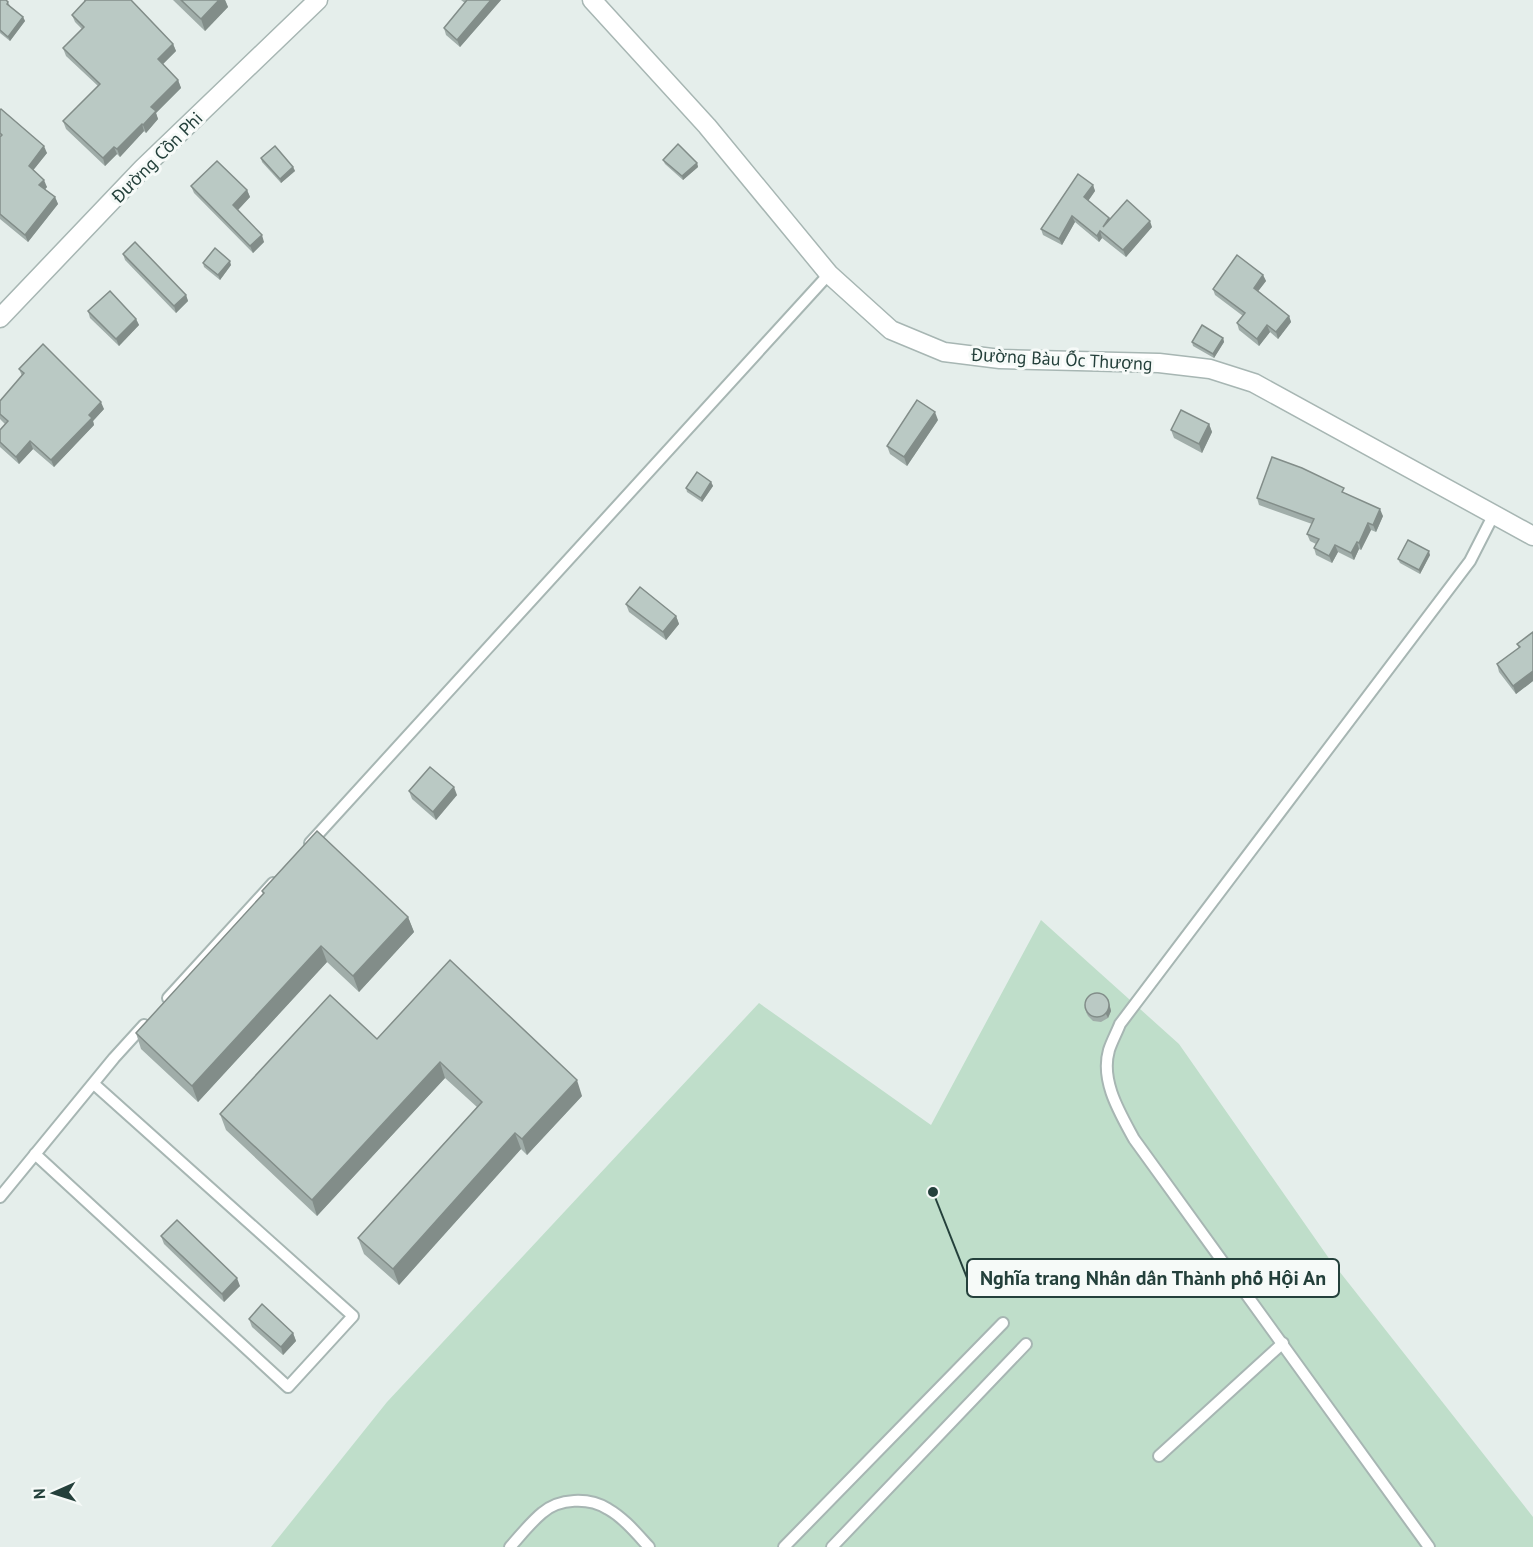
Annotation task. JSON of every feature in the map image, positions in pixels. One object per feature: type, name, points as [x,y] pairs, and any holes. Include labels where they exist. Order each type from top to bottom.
[{"type":"street","name":"Đường Cồn Phi","points":[[0,318],[122,193],[143,168],[318,0]]},
{"type":"street","name":"Đường Bàu Ốc Thượng","points":[[601,3],[707,126],[829,274],[891,330],[944,352],[1000,359],[1159,363],[1210,369],[1254,383],[1533,536]]},
{"type":"lane","points":[[299,854],[829,274]]},
{"type":"lane","points":[[1429,1547],[1134,1139],[1112,1098],[1108,1052],[1120,1024],[1470,561],[1494,514]]},
{"type":"lane","points":[[162,1005],[283,872]]},
{"type":"lane","points":[[0,1197],[114,1058],[154,1014]]},
{"type":"lane","points":[[35,1154],[288,1387],[354,1316],[94,1084]]},
{"type":"lane","points":[[784,1547],[1004,1323]]},
{"type":"lane","points":[[1159,1456],[1283,1343]]},
{"type":"lane","points":[[832,1547],[1026,1344]]},
{"type":"lane","points":[[510,1547],[543,1511],[563,1502],[584,1501],[607,1508],[649,1547]]},
{"type":"green space","points":[[1041,920],[1179,1044],[1328,1257],[1533,1517],[1533,1547],[271,1547],[387,1402],[759,1003],[931,1125]]},
{"type":"building","points":[[0,0],[6,0],[7,4],[23,17],[8,37],[0,30]]},
{"type":"building","points":[[86,0],[131,0],[173,44],[158,59],[178,80],[151,107],[156,111],[143,125],[117,149],[114,147],[103,158],[63,121],[100,84],[63,48],[84,27],[72,15]]},
{"type":"building","points":[[181,0],[219,0],[201,19]]},
{"type":"building","points":[[467,0],[491,0],[457,40],[444,28]]},
{"type":"building","points":[[1,109],[44,146],[29,166],[44,180],[39,185],[55,197],[25,235],[0,214]]},
{"type":"building","points":[[678,144],[697,163],[682,176],[663,160]]},
{"type":"building","points":[[275,146],[293,167],[280,179],[261,158]]},
{"type":"building","points":[[217,161],[247,190],[233,205],[262,235],[250,246],[191,186]]},
{"type":"building","points":[[1078,174],[1093,185],[1084,197],[1109,218],[1103,227],[1127,200],[1150,221],[1123,250],[1100,231],[1097,236],[1072,216],[1059,239],[1041,229]]},
{"type":"building","points":[[135,242],[186,295],[174,306],[123,254]]},
{"type":"building","points":[[215,248],[230,261],[218,275],[203,263]]},
{"type":"building","points":[[1237,255],[1263,275],[1254,288],[1289,316],[1276,332],[1267,325],[1257,339],[1237,323],[1245,313],[1213,289]]},
{"type":"building","points":[[110,291],[136,319],[116,339],[88,311]]},
{"type":"building","points":[[1202,325],[1223,338],[1213,354],[1192,342]]},
{"type":"building","points":[[43,344],[101,402],[89,415],[92,418],[51,460],[30,441],[16,457],[0,442],[0,430],[8,421],[0,414],[0,401],[24,373],[19,369]]},
{"type":"building","points":[[917,400],[935,412],[904,457],[887,446]]},
{"type":"building","points":[[1181,410],[1209,424],[1199,444],[1171,430]]},
{"type":"building","points":[[1272,457],[1344,488],[1342,492],[1380,509],[1373,525],[1368,523],[1359,543],[1357,542],[1351,553],[1335,545],[1329,556],[1314,548],[1319,539],[1307,534],[1314,519],[1257,498]]},
{"type":"building","points":[[697,472],[711,482],[701,498],[686,488]]},
{"type":"building","points":[[1408,540],[1429,551],[1419,570],[1398,559]]},
{"type":"building","points":[[640,587],[676,616],[663,632],[626,604]]},
{"type":"building","points":[[1533,632],[1533,671],[1513,686],[1497,664],[1520,647],[1517,644]]},
{"type":"building","points":[[430,767],[454,787],[433,812],[409,791]]},
{"type":"building","points":[[317,831],[408,917],[353,976],[321,946],[192,1086],[136,1033],[264,893],[262,891]]},
{"type":"building","points":[[450,960],[577,1080],[522,1139],[515,1133],[393,1269],[358,1238],[482,1102],[440,1062],[312,1200],[220,1114],[330,995],[377,1039]]},
{"type":"building","points":[[1097,993],[1106,996],[1109,1005],[1106,1014],[1097,1017],[1088,1014],[1085,1005],[1088,996]]},
{"type":"building","points":[[177,1220],[237,1278],[222,1294],[161,1236]]},
{"type":"building","points":[[262,1304],[293,1333],[281,1347],[249,1319]]},
{"type":"place","name":"Nghĩa trang Nhân dân Thành phố Hội An","points":[[933,1192]]}]
